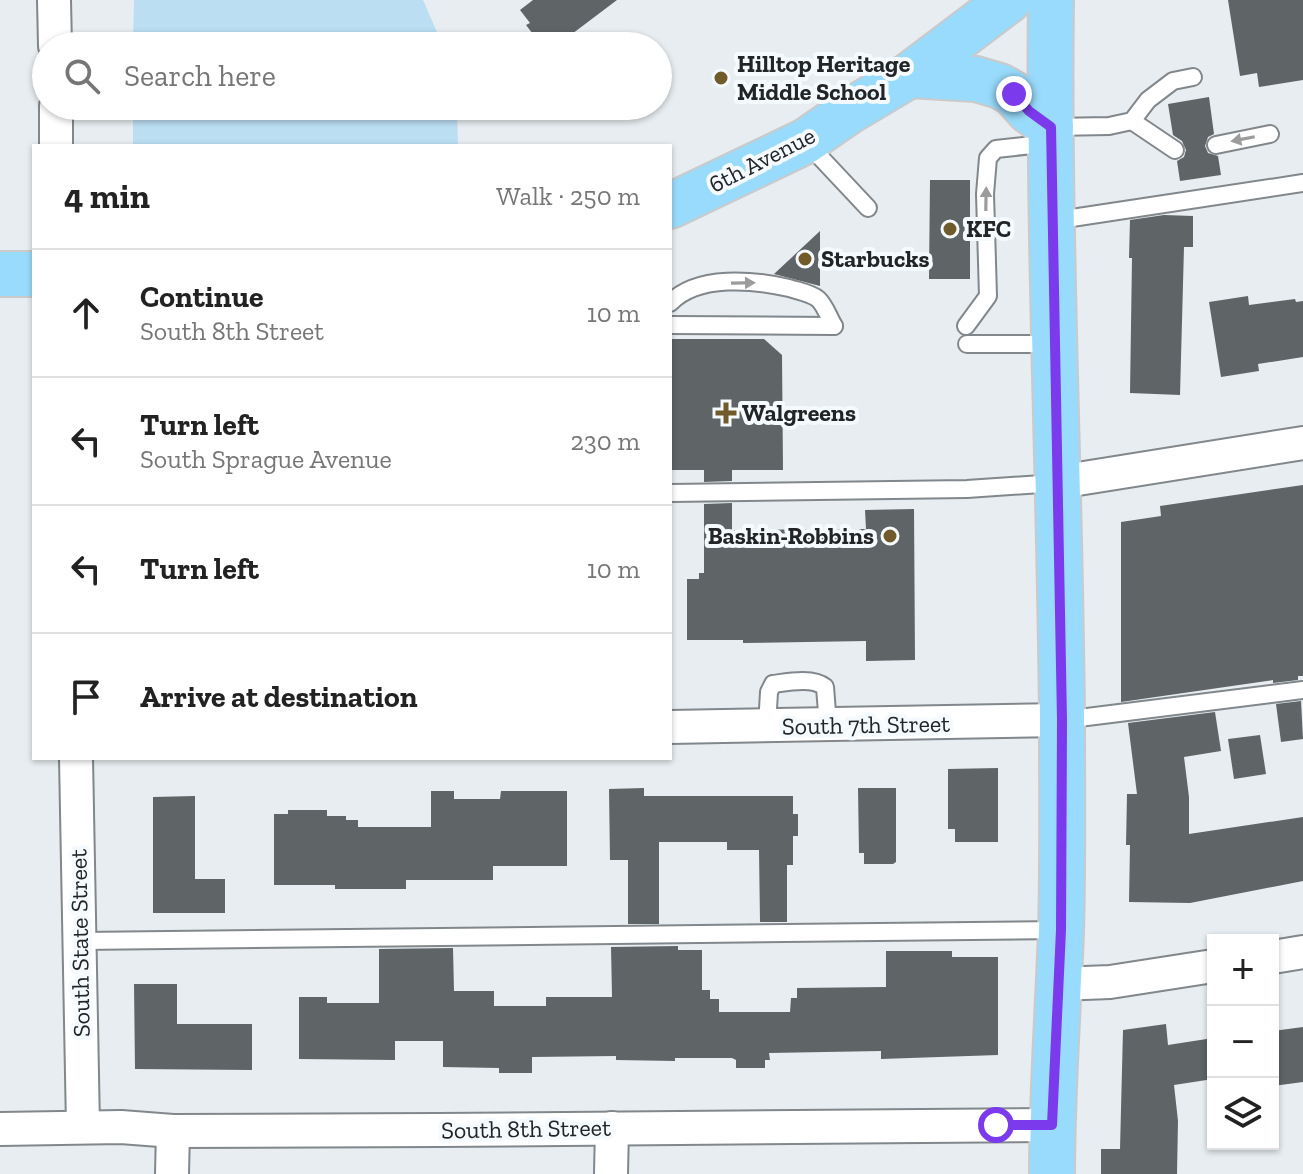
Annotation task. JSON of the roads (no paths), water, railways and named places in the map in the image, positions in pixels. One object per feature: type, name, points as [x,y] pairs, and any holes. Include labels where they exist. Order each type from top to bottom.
[{"type":"main road","name":"6th Avenue","points":[[672,205],[806,141],[910,75],[1009,0]]},
{"type":"main road","points":[[1051,0],[1051,221],[1062,720],[1061,930],[1052,1174]]},
{"type":"main road","points":[[910,75],[976,79],[1000,86],[1014,94],[1051,135]]},
{"type":"main road","points":[[0,274],[32,274]]},
{"type":"street","points":[[54,0],[55,32]]},
{"type":"street","points":[[56,120],[56,144]]},
{"type":"street","points":[[1059,482],[1303,443]]},
{"type":"street","name":"South 7th Street","points":[[672,727],[1062,720]]},
{"type":"street","name":"South State Street","points":[[76,760],[83,1127]]},
{"type":"street","points":[[1279,956],[1303,952]]},
{"type":"street","points":[[1059,984],[1110,982],[1207,967]]},
{"type":"street","name":"South 8th Street","points":[[0,1129],[83,1127],[173,1131],[1052,1125]]},
{"type":"street","points":[[611,1174],[612,1128]]},
{"type":"street","points":[[172,1174],[173,1131]]},
{"type":"lane","points":[[966,326],[988,296],[985,194],[988,158],[996,149],[1051,135],[1132,121],[1148,100],[1173,81],[1193,77]]},
{"type":"lane","points":[[1132,121],[1175,150]]},
{"type":"lane","points":[[1216,145],[1270,134]]},
{"type":"lane","points":[[806,141],[868,208]]},
{"type":"lane","points":[[1051,221],[1303,183]]},
{"type":"lane","points":[[672,301],[677,296],[708,285],[750,281],[805,292],[818,299],[834,326],[672,325]]},
{"type":"lane","points":[[967,344],[1055,344]]},
{"type":"lane","points":[[672,493],[952,489],[1059,482]]},
{"type":"lane","points":[[767,726],[769,692],[773,684],[788,682],[820,682],[825,687],[828,725]]},
{"type":"lane","points":[[1062,720],[1303,690]]},
{"type":"lane","points":[[81,941],[1061,930]]},
{"type":"place","name":"Hilltop Heritage Middle School","points":[[721,78]]},
{"type":"place","name":"KFC","points":[[950,229]]},
{"type":"place","name":"Starbucks","points":[[805,259]]},
{"type":"place","name":"Walgreens","points":[[726,413]]},
{"type":"place","name":"Baskin-Robbins","points":[[890,536]]}]
